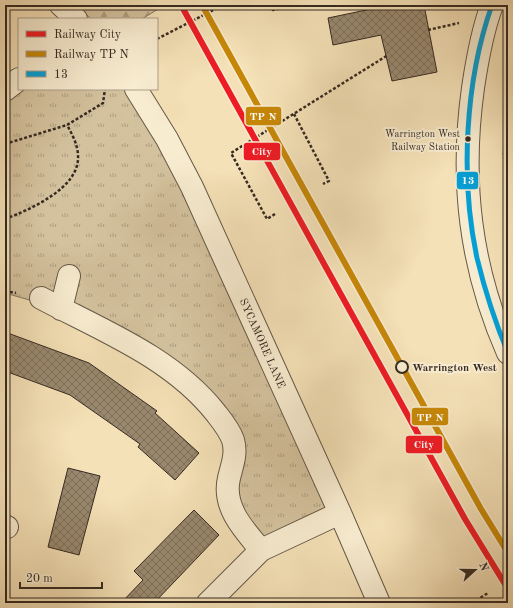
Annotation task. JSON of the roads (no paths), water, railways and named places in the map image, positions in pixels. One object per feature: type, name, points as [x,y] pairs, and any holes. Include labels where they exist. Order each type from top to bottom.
[{"type":"street","points":[[61,5],[75,18]]},
{"type":"street","points":[[492,5],[482,41],[474,82],[468,126],[467,180],[475,254],[485,293],[508,353]]},
{"type":"street","points":[[5,90],[18,80]]},
{"type":"street","name":"SYCAMORE LANE","points":[[137,90],[167,139],[192,187],[340,513],[379,603]]},
{"type":"street","points":[[61,309],[69,276]]},
{"type":"street","points":[[41,298],[114,335],[168,369],[203,396],[229,430],[233,442],[234,463],[230,473],[227,492],[231,507],[244,531],[261,550]]},
{"type":"street","points":[[208,603],[261,550],[340,513]]},
{"type":"rail line","name":"City","points":[[181,5],[465,519],[508,589]]},
{"type":"place","name":"Warrington West Railway Station","points":[[468,139]]},
{"type":"place","name":"Warrington West","points":[[402,367]]}]
